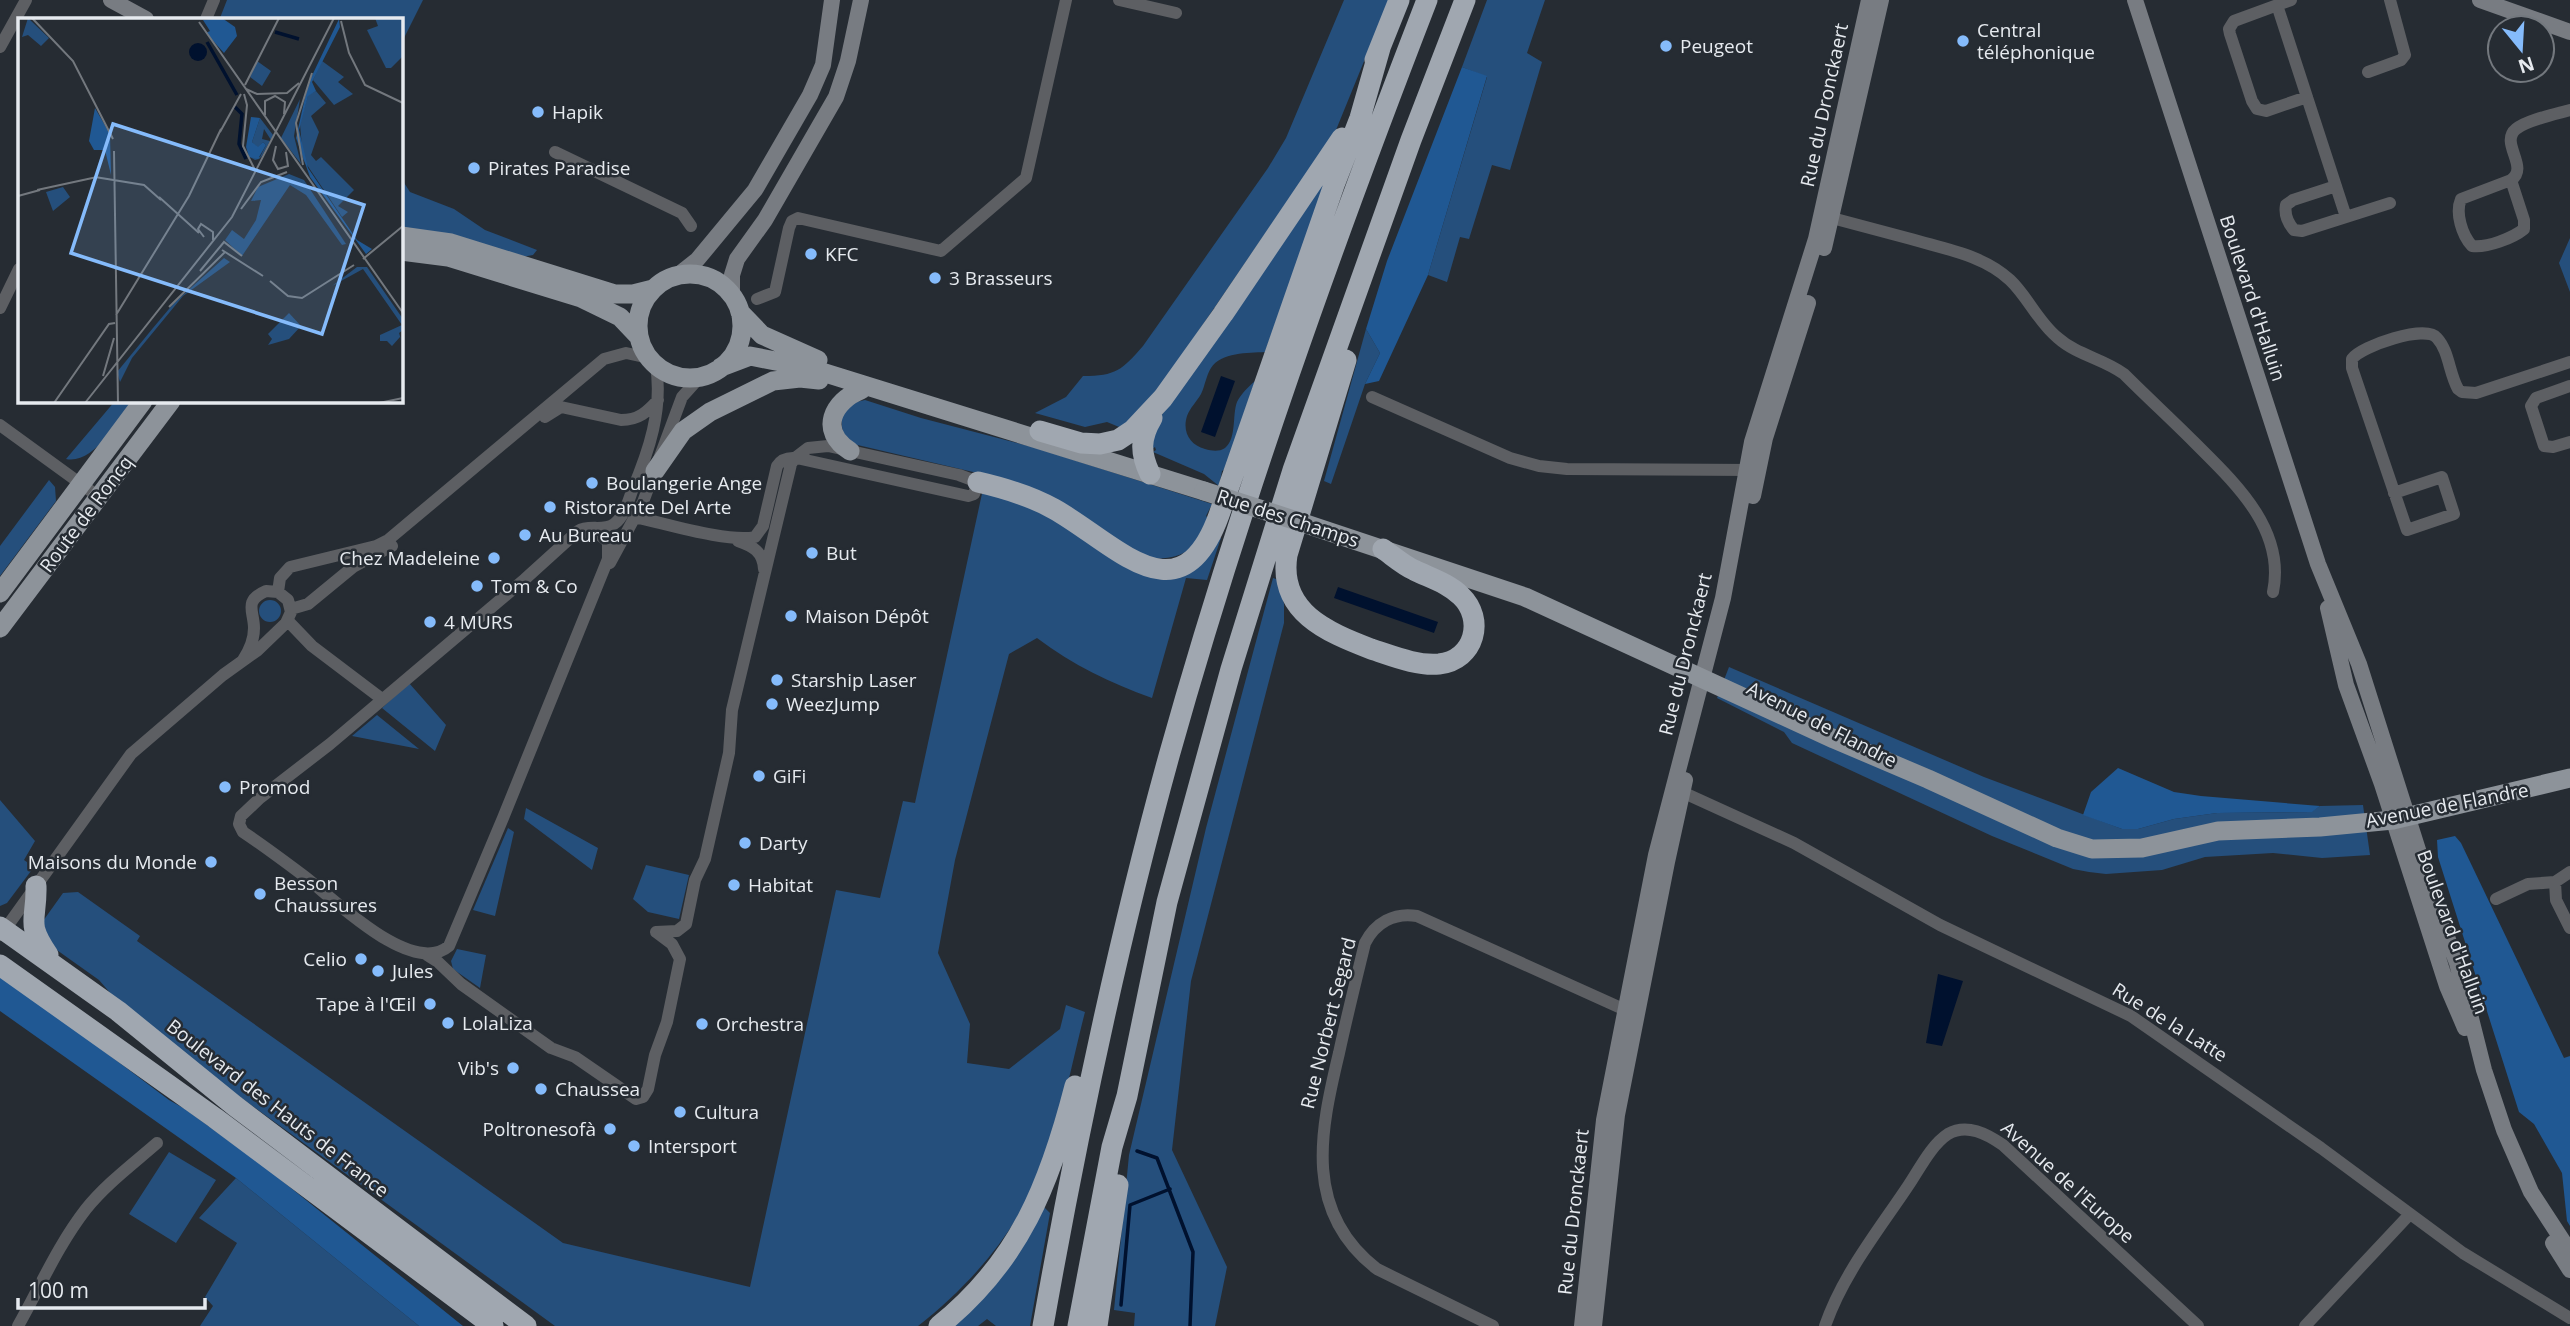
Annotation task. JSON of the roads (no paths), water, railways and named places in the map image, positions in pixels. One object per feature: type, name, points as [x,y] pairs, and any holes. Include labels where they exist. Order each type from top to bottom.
[{"type":"highway","points":[[1150,474],[1143,456],[1143,435],[1163,398],[1332,154],[1350,121],[1399,0]]},
{"type":"highway","points":[[1043,1326],[1084,1107],[1127,917],[1168,759],[1238,525],[1317,295],[1427,0]]},
{"type":"highway","points":[[1078,1326],[1112,1147],[1127,1096],[1167,902],[1235,656],[1293,470],[1411,140],[1465,0]]},
{"type":"highway","points":[[978,482],[1046,505],[1150,568],[1178,569],[1201,552],[1211,537],[1360,118],[1380,48]]},
{"type":"highway","points":[[1383,549],[1412,569],[1452,589],[1467,603],[1476,628],[1474,638],[1457,657],[1438,664],[1413,662],[1343,638],[1325,629],[1302,611],[1289,589],[1286,570],[1287,555],[1363,302],[1396,209],[1411,140]]},
{"type":"highway","points":[[1040,431],[1081,443],[1113,442],[1133,430],[1163,398]]},
{"type":"highway","points":[[36,886],[34,934],[55,966]]},
{"type":"highway","points":[[939,1326],[961,1307],[995,1269],[1035,1208],[1060,1141],[1102,977],[1127,917]]},
{"type":"highway","name":"Boulevard des Hauts de France","points":[[2,931],[140,1028],[253,1120],[526,1326]]},
{"type":"highway","points":[[0,965],[215,1118],[493,1326]]},
{"type":"highway","points":[[1111,1326],[1099,1316],[1122,1162],[1127,1096]]},
{"type":"highway","points":[[408,1262],[475,1326]]},
{"type":"main road","points":[[111,0],[144,18]]},
{"type":"main road","points":[[678,275],[696,260],[755,190],[810,95],[818,79],[826,50],[832,0]]},
{"type":"main road","points":[[402,251],[448,257],[581,298],[620,317],[639,337],[652,362],[680,377],[700,377],[721,367],[732,356],[742,327],[732,275],[737,259],[765,220],[839,89],[861,0]]},
{"type":"main road","name":"Rue du Dronckaert","points":[[1752,470],[1755,430],[1816,239],[1869,0]]},
{"type":"main road","name":"Rue du Dronckaert","points":[[1582,1326],[1602,1137],[1682,792],[1725,589],[1752,470],[1832,218],[1881,0]]},
{"type":"main road","name":"Boulevard d'Halluin","points":[[2132,0],[2318,564],[2359,664],[2447,986],[2484,1070],[2507,1138],[2543,1223],[2570,1270]]},
{"type":"main road","points":[[2480,0],[2570,32]]},
{"type":"main road","points":[[402,236],[451,243],[615,294],[633,294],[653,289]]},
{"type":"main road","points":[[639,337],[639,312],[653,289],[664,280],[678,275],[708,277],[721,284],[736,303]]},
{"type":"main road","name":"Rue des Champs","points":[[736,303],[758,331],[797,352],[1040,431],[1067,446]]},
{"type":"main road","name":"Rue des Champs","points":[[721,367],[744,357],[756,356],[822,372],[1016,434],[1067,446],[1508,590],[1561,604],[1606,621],[1708,675]]},
{"type":"main road","points":[[655,471],[688,426],[766,384],[800,378],[899,396]]},
{"type":"main road","points":[[850,450],[840,443],[834,433],[833,414],[843,400],[861,390]]},
{"type":"main road","name":"Route de Roncq","points":[[0,593],[142,402]]},
{"type":"main road","name":"Route de Roncq","points":[[0,628],[170,402]]},
{"type":"main road","name":"Rue du Dronckaert","points":[[1594,1326],[1613,1140],[1662,828],[1708,675]]},
{"type":"main road","name":"Avenue de Flandre","points":[[1708,675],[1795,708],[1928,779],[2057,838],[2092,849],[2142,848],[2208,833],[2240,830],[2319,836],[2402,823],[2524,797],[2570,779]]},
{"type":"main road","name":"Boulevard d'Halluin","points":[[2526,1183],[2570,1252]]},
{"type":"street","points":[[0,47],[26,0]]},
{"type":"street","points":[[206,18],[214,0]]},
{"type":"street","points":[[757,299],[775,292],[789,228],[792,221],[798,218],[941,251],[1026,178],[1066,0]]},
{"type":"street","points":[[1119,0],[1176,13]]},
{"type":"street","points":[[2291,0],[2238,19],[2231,25],[2230,34],[2257,109],[2266,111],[2307,97]]},
{"type":"street","points":[[2368,72],[2401,60],[2405,55],[2390,0]]},
{"type":"street","points":[[2277,5],[2346,217]]},
{"type":"street","points":[[2511,180],[2524,220],[2524,229],[2493,243],[2472,246],[2466,239],[2458,214],[2461,199],[2511,180],[2517,175],[2510,142],[2513,132],[2521,126],[2570,110]]},
{"type":"street","points":[[555,152],[682,213],[691,226]]},
{"type":"street","points":[[2336,186],[2293,200],[2286,205],[2284,211],[2294,230],[2302,231],[2390,203]]},
{"type":"street","points":[[1832,218],[1960,253],[1995,268],[2022,293],[2058,339],[2114,366],[2124,374],[2250,501],[2272,548],[2276,567],[2273,592]]},
{"type":"street","points":[[0,308],[18,271]]},
{"type":"street","points":[[2394,494],[2442,478],[2454,514],[2407,530],[2394,494],[2352,368],[2352,359],[2359,351],[2417,332],[2430,332],[2439,339],[2458,388],[2468,393],[2570,362]]},
{"type":"street","points":[[278,592],[280,578],[290,567],[376,546],[388,540],[604,359],[626,353],[652,362],[659,400],[647,455],[623,514],[612,526],[582,528],[310,760],[267,791],[242,816],[239,824],[243,832],[391,942],[409,951],[427,955],[438,962],[461,984],[551,1048],[575,1058],[636,1099],[643,1097],[648,1089],[655,1055],[667,1022],[680,959],[672,944],[656,932],[677,931],[686,924],[695,880],[705,859],[729,753],[730,719],[764,572],[775,536],[788,473],[795,458],[814,446],[850,450],[959,475],[978,482],[974,494],[968,496],[795,458],[783,460],[777,466],[763,526],[758,534],[747,538],[721,535],[635,517]]},
{"type":"street","points":[[601,578],[635,517],[682,397],[700,377]]},
{"type":"street","points":[[2570,386],[2540,396],[2531,406],[2544,446],[2553,447],[2570,442]]},
{"type":"street","points":[[1372,397],[1510,458],[1539,466],[1567,469],[1752,470]]},
{"type":"street","points":[[2,931],[131,754],[258,650],[289,615],[308,604],[354,566],[386,550],[555,408],[630,420],[644,414],[659,400]]},
{"type":"street","points":[[0,425],[99,497]]},
{"type":"street","points":[[427,955],[441,951],[450,942],[601,578],[609,553],[606,539],[588,533],[574,535]]},
{"type":"street","points":[[721,535],[755,548],[763,559],[764,572]]},
{"type":"street","points":[[243,660],[253,637],[250,609],[255,598],[266,591],[278,592],[288,600],[289,615],[312,646],[382,699]]},
{"type":"street","points":[[253,621],[265,630],[277,630]]},
{"type":"street","name":"Rue de la Latte","points":[[1682,792],[1794,843],[1940,925],[2123,1011],[2204,1065],[2474,1260],[2570,1318]]},
{"type":"street","points":[[2496,899],[2528,884],[2555,882],[2570,872]]},
{"type":"street","points":[[2555,882],[2556,900],[2570,928]]},
{"type":"street","name":"Rue Norbert Segard","points":[[1493,1326],[1377,1269],[1346,1238],[1331,1208],[1322,1161],[1323,1124],[1365,943],[1374,929],[1388,919],[1402,915],[1417,916],[1631,1013]]},
{"type":"street","name":"Avenue de l'Europe","points":[[1825,1326],[1847,1278],[1925,1160],[1948,1134],[1964,1130],[1981,1132],[2003,1145],[2198,1326]]},
{"type":"street","points":[[18,1326],[61,1247],[86,1209],[157,1143]]},
{"type":"street","points":[[2305,1326],[2410,1214]]},
{"type":"waterway","points":[[1137,1151],[1157,1158],[1193,1252],[1190,1326]]},
{"type":"waterway","points":[[1121,1305],[1130,1205],[1170,1189]]},
{"type":"place","name":"Central téléphonique","points":[[1963,41]]},
{"type":"place","name":"Peugeot","points":[[1666,46]]},
{"type":"place","name":"Hapik","points":[[538,112]]},
{"type":"place","name":"Pirates Paradise","points":[[474,168]]},
{"type":"place","name":"KFC","points":[[811,254]]},
{"type":"place","name":"3 Brasseurs","points":[[935,278]]},
{"type":"place","name":"Boulangerie Ange","points":[[592,483]]},
{"type":"place","name":"Ristorante Del Arte","points":[[550,507]]},
{"type":"place","name":"Au Bureau","points":[[525,535]]},
{"type":"place","name":"But","points":[[812,553]]},
{"type":"place","name":"Chez Madeleine","points":[[494,558]]},
{"type":"place","name":"Tom & Co","points":[[477,586]]},
{"type":"place","name":"Maison Dépôt","points":[[791,616]]},
{"type":"place","name":"4 MURS","points":[[430,622]]},
{"type":"place","name":"Starship Laser","points":[[777,680]]},
{"type":"place","name":"WeezJump","points":[[772,704]]},
{"type":"place","name":"GiFi","points":[[759,776]]},
{"type":"place","name":"Promod","points":[[225,787]]},
{"type":"place","name":"Darty","points":[[745,843]]},
{"type":"place","name":"Maisons du Monde","points":[[211,862]]},
{"type":"place","name":"Habitat","points":[[734,885]]},
{"type":"place","name":"Besson Chaussures","points":[[260,894]]},
{"type":"place","name":"Celio","points":[[361,959]]},
{"type":"place","name":"Jules","points":[[378,971]]},
{"type":"place","name":"Tape à l'Œil","points":[[430,1004]]},
{"type":"place","name":"LolaLiza","points":[[448,1023]]},
{"type":"place","name":"Orchestra","points":[[702,1024]]},
{"type":"place","name":"Vib's","points":[[513,1068]]},
{"type":"place","name":"Chaussea","points":[[541,1089]]},
{"type":"place","name":"Cultura","points":[[680,1112]]},
{"type":"place","name":"Poltronesofà","points":[[610,1129]]},
{"type":"place","name":"Intersport","points":[[634,1146]]}]
